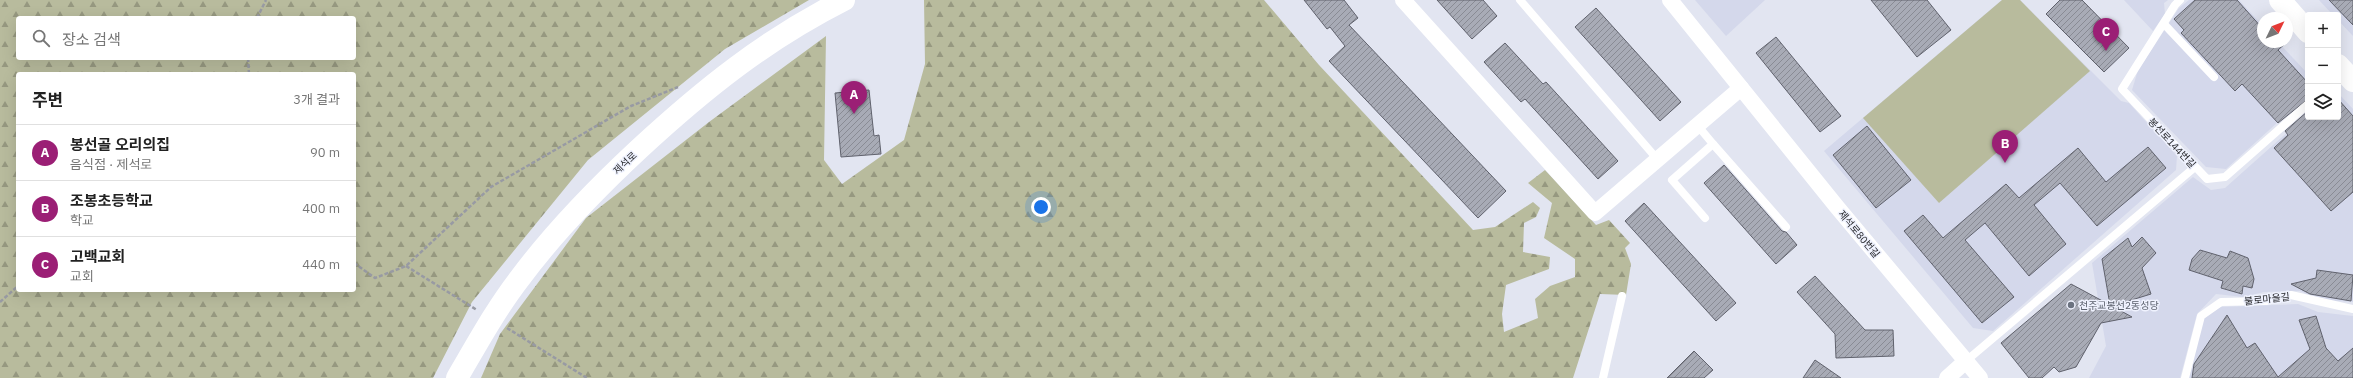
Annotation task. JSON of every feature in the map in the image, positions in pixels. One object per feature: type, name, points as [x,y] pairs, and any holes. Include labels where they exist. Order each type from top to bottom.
[{"type":"street","name":"제석로","points":[[458,378],[495,314],[547,243],[608,178],[696,98],[749,55],[811,16],[844,0]]},
{"type":"street","points":[[1403,0],[1595,213],[1741,88]]},
{"type":"street","name":"제석로80번길","points":[[1670,0],[1837,207],[1980,378]]},
{"type":"street","points":[[2280,0],[2305,29]]},
{"type":"street","points":[[1947,378],[1966,361]]},
{"type":"lane","points":[[1520,0],[1658,160]]},
{"type":"lane","name":"봉선로144번길","points":[[2180,0],[2175,5],[2122,89],[2207,179],[2224,177],[2305,107]]},
{"type":"lane","points":[[2164,24],[2214,77]]},
{"type":"lane","points":[[1698,126],[1786,227]]},
{"type":"lane","points":[[1705,218],[1672,180],[1713,144]]},
{"type":"lane","points":[[1966,361],[2195,167]]},
{"type":"lane","name":"불로마을길","points":[[2185,378],[2201,316],[2221,302],[2266,301],[2291,295],[2353,309]]},
{"type":"lane","points":[[1603,378],[1622,296]]},
{"type":"path","points":[[258,16],[266,0]]},
{"type":"path","points":[[248,60],[249,72]]},
{"type":"path","points":[[356,264],[375,278],[406,266],[491,187],[584,132],[631,106],[682,86],[696,98]]},
{"type":"path","points":[[406,266],[419,274]]},
{"type":"path","points":[[0,302],[16,288]]},
{"type":"path","points":[[575,370],[587,378]]},
{"type":"shaded area","points":[[1695,0],[1765,0],[1726,36]]},
{"type":"shaded area","points":[[2002,0],[2020,0],[2121,101],[2129,103],[2177,156],[2176,170],[1993,331],[1973,328],[1824,151]]},
{"type":"shaded area","points":[[2124,0],[2168,0],[2164,3],[2165,14],[2153,31]]},
{"type":"shaded area","points":[[2189,0],[2239,0],[2257,20],[2257,48],[2284,48],[2305,71],[2305,98],[2226,169],[2206,167],[2132,90],[2138,70],[2179,8]]},
{"type":"shaded area","points":[[2319,0],[2353,0],[2353,36],[2341,23],[2341,12],[2330,12]]},
{"type":"shaded area","points":[[2341,96],[2353,109],[2353,302],[2321,300],[2300,291],[2264,292],[2243,297],[2216,294],[2197,314],[2180,378],[2089,378],[2106,346],[2092,263],[2193,177],[2211,190],[2225,188],[2305,117],[2305,120],[2341,120]]},
{"type":"shaded area","points":[[2298,304],[2318,312],[2353,316],[2353,378],[2188,378],[2203,319],[2220,307]]},
{"type":"green space","points":[[0,0],[809,0],[725,49],[588,160],[472,302],[433,378],[0,378]]},
{"type":"green space","points":[[924,0],[1264,0],[1319,65],[1473,230],[1495,227],[1533,202],[1540,208],[1536,217],[1524,223],[1523,252],[1550,257],[1549,269],[1506,285],[1502,314],[1504,332],[1538,318],[1535,299],[1550,286],[1575,277],[1575,259],[1544,238],[1552,203],[1528,183],[1545,170],[1596,225],[1609,220],[1630,243],[1625,248],[1631,264],[1626,295],[1600,294],[1573,378],[481,378],[500,334],[586,218],[709,122],[826,36],[824,160],[842,184],[904,140],[925,64]]},
{"type":"green space","points":[[2002,0],[2020,0],[2090,71],[1939,203],[1863,118]]},
{"type":"building","points":[[1304,0],[1344,0],[1358,18],[1349,25],[1506,191],[1478,218],[1329,61],[1345,46],[1330,27],[1327,29]]},
{"type":"building","points":[[1437,0],[1483,0],[1497,16],[1472,39]]},
{"type":"building","points":[[1871,0],[1927,0],[1951,30],[1917,57]]},
{"type":"building","points":[[2060,0],[2082,0],[2129,48],[2104,72],[2046,14]]},
{"type":"building","points":[[2195,0],[2237,0],[2257,22],[2257,48],[2280,48],[2278,50],[2305,80],[2305,101],[2278,123],[2242,84],[2235,91],[2181,33],[2184,30],[2174,19]]},
{"type":"building","points":[[2329,0],[2353,0],[2353,25],[2341,12]]},
{"type":"building","points":[[1596,8],[1681,102],[1660,121],[1575,27]]},
{"type":"building","points":[[1776,37],[1841,116],[1820,132],[1756,53]]},
{"type":"building","points":[[1505,43],[1543,84],[1546,82],[1618,161],[1598,179],[1525,99],[1521,102],[1484,62]]},
{"type":"building","points":[[869,90],[874,136],[879,135],[881,154],[841,157],[835,93]]},
{"type":"building","points":[[2341,102],[2353,116],[2353,192],[2331,211],[2274,148],[2288,135],[2285,131],[2305,114],[2305,120],[2341,120]]},
{"type":"building","points":[[1867,126],[1911,180],[1876,208],[1833,155]]},
{"type":"building","points":[[2148,147],[2166,168],[2097,226],[2060,183],[2034,205],[2066,244],[2029,276],[1985,223],[1965,240],[2014,297],[1982,323],[1904,231],[1923,215],[1943,238],[2006,184],[2019,198],[2078,148],[2106,182]]},
{"type":"building","points":[[1724,165],[1782,231],[1786,232],[1797,245],[1776,264],[1704,183]]},
{"type":"building","points":[[1644,203],[1736,303],[1716,321],[1625,221]]},
{"type":"building","name":"천주교봉선2동성당","points":[[2142,237],[2156,253],[2142,268],[2151,294],[2112,306],[2132,317],[2101,323],[2076,367],[2059,372],[2054,367],[2042,378],[2029,378],[2001,343],[2071,284],[2110,305],[2102,259],[2128,238],[2132,247]]},
{"type":"building","points":[[2200,250],[2227,258],[2230,251],[2248,258],[2254,279],[2252,288],[2243,286],[2242,294],[2221,288],[2223,281],[2189,270],[2192,259]]},
{"type":"building","points":[[2317,270],[2353,275],[2351,301],[2310,294],[2291,284],[2316,278]]},
{"type":"building","points":[[1815,276],[1865,330],[1893,330],[1894,356],[1836,358],[1835,334],[1797,292]]},
{"type":"building","points":[[2227,315],[2247,348],[2255,343],[2278,377],[2310,349],[2299,320],[2316,316],[2326,348],[2338,361],[2353,348],[2353,378],[2192,378],[2194,364]]},
{"type":"building","points":[[1694,351],[1713,370],[1704,378],[1667,378]]},
{"type":"building","points":[[1815,360],[1841,378],[1803,378]]},
{"type":"place","name":"고백교회","points":[[2106,51]]},
{"type":"place","name":"봉선골 오리의집","points":[[854,114]]},
{"type":"place","name":"조봉초등학교","points":[[2005,163]]},
{"type":"place","name":"천주교봉선2동성당","points":[[2071,305]]}]
